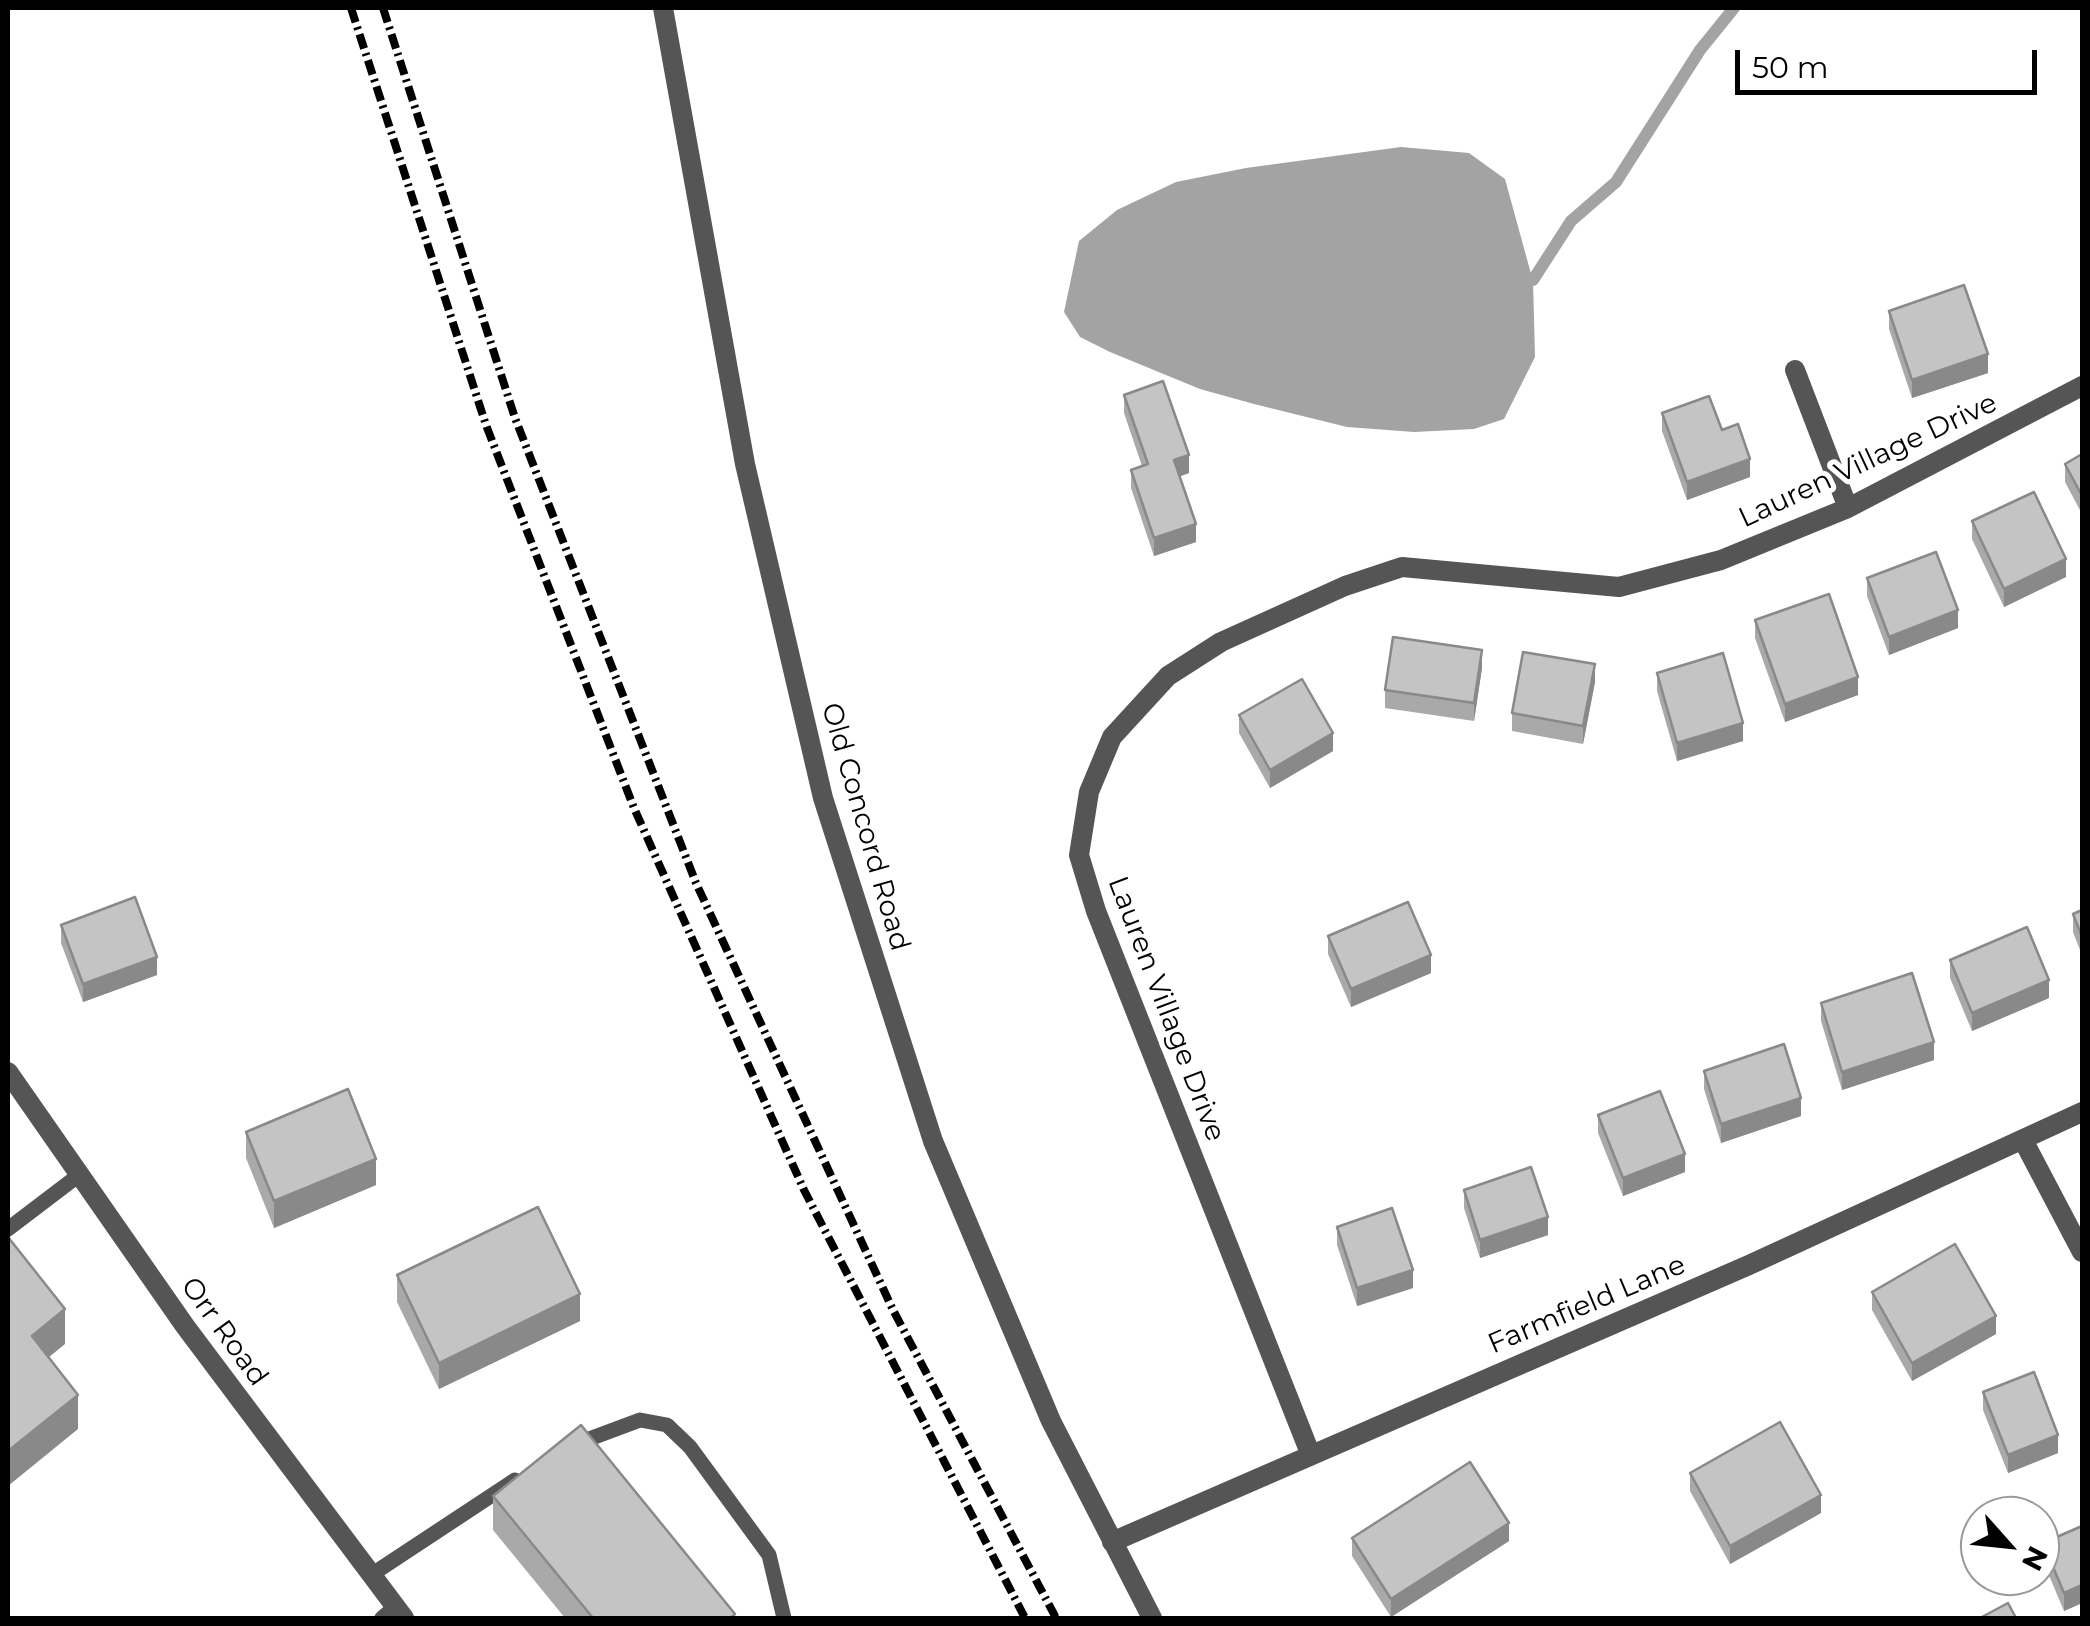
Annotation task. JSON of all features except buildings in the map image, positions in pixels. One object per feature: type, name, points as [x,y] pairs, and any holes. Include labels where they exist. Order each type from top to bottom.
[{"type":"street","name":"Old Concord Road","points":[[663,8],[745,464],[823,798],[933,1141],[1051,1421],[1152,1618]]},
{"type":"street","points":[[1795,370],[1848,508]]},
{"type":"street","name":"Lauren Village Drive","points":[[1310,1453],[1096,911],[1079,855],[1089,792],[1112,736],[1168,676],[1221,642],[1345,586],[1402,567],[1619,586],[1721,560],[1848,508],[2082,386]]},
{"type":"street","name":"Orr Road","points":[[8,1072],[196,1342],[371,1575],[394,1615]]},
{"type":"street","name":"Farmfield Lane","points":[[1112,1542],[1749,1265],[2082,1112]]},
{"type":"street","points":[[2023,1140],[2082,1252]]},
{"type":"lane","points":[[8,1229],[79,1176]]},
{"type":"lane","points":[[560,1451],[640,1420],[667,1426],[690,1447],[769,1556],[784,1618]]},
{"type":"lane","points":[[371,1575],[529,1469]]},
{"type":"shaded area","points":[[1401,147],[1469,153],[1505,179],[1533,281],[1535,357],[1504,419],[1474,429],[1414,432],[1347,427],[1200,389],[1080,337],[1064,312],[1079,241],[1117,210],[1176,182],[1246,168]]},
{"type":"waterway","points":[[1516,281],[1533,280],[1571,221],[1616,182],[1700,50],[1734,8]]},
{"type":"railway","points":[[351,8],[486,425],[634,808],[804,1190],[1025,1618]]},
{"type":"railway","points":[[383,8],[515,418],[696,883],[893,1310],[1056,1618]]}]
